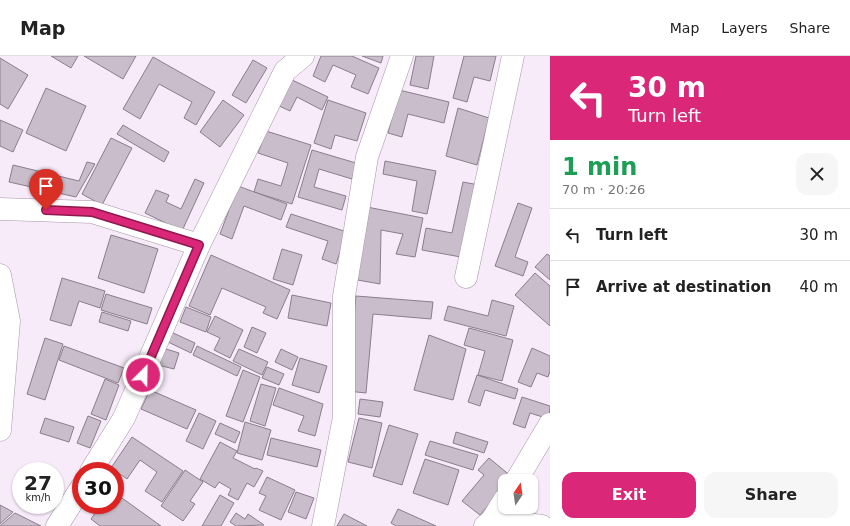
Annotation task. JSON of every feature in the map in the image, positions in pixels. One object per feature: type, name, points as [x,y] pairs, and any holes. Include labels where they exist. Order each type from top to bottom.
[{"type":"street","points":[[97,462],[124,418],[199,245],[285,71],[303,56]]},
{"type":"street","points":[[323,526],[344,417],[344,296],[367,157],[402,56]]},
{"type":"street","points":[[466,277],[513,56]]},
{"type":"street","points":[[0,209],[92,212],[199,245]]},
{"type":"street","points":[[0,275],[9,321],[0,430]]},
{"type":"street","points":[[520,474],[550,424]]},
{"type":"street","points":[[57,526],[72,502]]},
{"type":"street","points":[[498,509],[489,523],[542,526]]},
{"type":"building","points":[[51,56],[78,56],[71,68]]},
{"type":"building","points":[[84,56],[136,56],[123,79]]},
{"type":"building","points":[[321,56],[352,56],[379,68],[368,94],[351,87],[356,75],[333,65],[325,82],[313,76]]},
{"type":"building","points":[[362,56],[383,56],[381,63]]},
{"type":"building","points":[[416,56],[434,56],[428,89],[410,85]]},
{"type":"building","points":[[464,56],[496,56],[490,81],[474,77],[467,102],[453,98]]},
{"type":"building","points":[[153,57],[215,92],[196,125],[184,118],[192,102],[159,84],[140,119],[123,109]]},
{"type":"building","points":[[0,58],[28,75],[8,109],[0,104]]},
{"type":"building","points":[[253,60],[267,68],[246,103],[232,95]]},
{"type":"building","points":[[290,79],[328,97],[322,110],[297,97],[290,111],[277,105]]},
{"type":"building","points":[[46,88],[86,106],[66,151],[26,133]]},
{"type":"building","points":[[399,90],[449,102],[444,123],[408,114],[402,137],[388,133]]},
{"type":"building","points":[[223,100],[244,115],[220,147],[200,132]]},
{"type":"building","points":[[328,100],[366,113],[357,141],[335,135],[331,149],[314,143]]},
{"type":"building","points":[[458,108],[489,118],[477,165],[446,156]]},
{"type":"building","points":[[0,120],[23,130],[13,152],[0,146]]},
{"type":"building","points":[[123,125],[169,152],[164,162],[117,134]]},
{"type":"building","points":[[266,131],[311,145],[292,204],[254,192],[258,179],[281,186],[288,163],[258,153]]},
{"type":"building","points":[[111,138],[132,148],[102,205],[82,194]]},
{"type":"building","points":[[312,150],[356,163],[352,179],[319,169],[314,187],[346,196],[342,210],[298,197]]},
{"type":"building","points":[[385,161],[436,171],[427,214],[412,211],[417,181],[383,174]]},
{"type":"building","points":[[87,162],[95,164],[76,197],[9,182],[13,165],[79,181]]},
{"type":"building","points":[[195,179],[204,183],[182,231],[145,213],[156,190],[169,195],[166,202],[181,209]]},
{"type":"building","points":[[463,182],[479,185],[461,257],[422,250],[426,228],[452,233]]},
{"type":"building","points":[[238,186],[287,204],[281,220],[244,206],[232,239],[220,234]]},
{"type":"building","points":[[518,203],[532,208],[515,257],[528,262],[523,276],[495,266]]},
{"type":"building","points":[[367,207],[423,218],[415,257],[396,254],[403,234],[381,230],[380,284],[352,279]]},
{"type":"building","points":[[291,214],[347,232],[336,264],[322,259],[328,241],[286,227]]},
{"type":"building","points":[[111,235],[158,249],[144,293],[98,278]]},
{"type":"building","points":[[282,249],[302,255],[293,285],[273,279]]},
{"type":"building","points":[[547,254],[550,256],[550,280],[535,267]]},
{"type":"building","points":[[211,255],[290,290],[277,319],[263,313],[266,307],[222,288],[210,315],[189,306]]},
{"type":"building","points":[[535,273],[550,286],[550,326],[515,295]]},
{"type":"building","points":[[62,278],[105,291],[100,308],[79,301],[71,326],[50,320]]},
{"type":"building","points":[[106,294],[152,308],[147,324],[101,310]]},
{"type":"building","points":[[292,295],[331,303],[327,326],[288,318]]},
{"type":"building","points":[[356,296],[433,302],[431,319],[373,314],[366,393],[347,391]]},
{"type":"building","points":[[492,300],[514,306],[506,336],[444,320],[448,306],[488,316]]},
{"type":"building","points":[[186,307],[211,317],[206,332],[180,322]]},
{"type":"building","points":[[102,312],[131,321],[128,331],[99,322]]},
{"type":"building","points":[[215,316],[243,330],[230,358],[214,350],[220,338],[207,332]]},
{"type":"building","points":[[252,327],[266,333],[257,353],[244,347]]},
{"type":"building","points":[[469,328],[513,340],[502,381],[478,375],[485,351],[464,345]]},
{"type":"building","points":[[171,332],[195,343],[191,353],[166,341]]},
{"type":"building","points":[[429,335],[466,349],[453,400],[414,390]]},
{"type":"building","points":[[45,338],[63,344],[45,400],[27,394]]},
{"type":"building","points":[[64,346],[124,368],[118,383],[59,360]]},
{"type":"building","points":[[197,346],[241,367],[237,376],[193,355]]},
{"type":"building","points":[[163,348],[179,353],[174,369],[158,365]]},
{"type":"building","points":[[532,348],[550,356],[550,371],[548,377],[537,373],[531,387],[518,382]]},
{"type":"building","points":[[239,349],[268,362],[262,375],[233,361]]},
{"type":"building","points":[[281,349],[298,357],[292,370],[275,362]]},
{"type":"building","points":[[300,358],[327,366],[319,393],[292,385]]},
{"type":"building","points":[[267,367],[284,374],[279,385],[262,378]]},
{"type":"building","points":[[243,370],[260,377],[243,422],[226,416]]},
{"type":"building","points":[[477,375],[518,389],[515,399],[485,390],[480,406],[468,402]]},
{"type":"building","points":[[105,379],[119,385],[106,420],[91,414]]},
{"type":"building","points":[[261,384],[276,388],[265,426],[250,421]]},
{"type":"building","points":[[279,388],[323,404],[315,436],[298,431],[304,416],[273,405]]},
{"type":"building","points":[[150,390],[196,410],[187,429],[141,409]]},
{"type":"building","points":[[522,397],[550,406],[549,419],[530,413],[525,428],[513,424]]},
{"type":"building","points":[[360,399],[383,402],[380,417],[358,414]]},
{"type":"building","points":[[199,413],[216,421],[203,449],[186,441]]},
{"type":"building","points":[[88,416],[101,421],[90,448],[77,443]]},
{"type":"building","points":[[45,418],[74,427],[69,442],[40,433]]},
{"type":"building","points":[[359,418],[382,423],[372,468],[348,462]]},
{"type":"building","points":[[245,422],[271,430],[262,460],[237,453]]},
{"type":"building","points":[[220,423],[240,432],[235,443],[215,434]]},
{"type":"building","points":[[389,425],[418,434],[402,485],[373,476]]},
{"type":"building","points":[[456,432],[488,442],[484,453],[453,443]]},
{"type":"building","points":[[132,437],[183,471],[162,502],[145,491],[157,472],[140,460],[127,479],[124,477],[124,462],[115,462]]},
{"type":"building","points":[[271,438],[321,450],[317,467],[267,455]]},
{"type":"building","points":[[430,441],[478,455],[473,470],[425,455]]},
{"type":"building","points":[[220,442],[237,451],[233,458],[255,469],[256,468],[263,471],[254,487],[247,483],[238,500],[228,495],[231,489],[219,482],[215,488],[200,479]]},
{"type":"building","points":[[489,458],[508,474],[498,474],[498,494],[480,515],[462,501],[484,475],[478,470]]},
{"type":"building","points":[[425,459],[459,470],[448,505],[413,493]]},
{"type":"building","points":[[185,470],[203,482],[190,501],[195,504],[183,521],[161,506]]},
{"type":"building","points":[[267,477],[295,490],[281,520],[259,510],[266,496],[259,493]]},
{"type":"building","points":[[296,492],[314,498],[306,519],[288,512]]},
{"type":"building","points":[[220,495],[234,503],[221,526],[202,526]]},
{"type":"building","points":[[124,499],[161,526],[100,526],[91,519],[95,514],[124,514]]},
{"type":"building","points":[[0,505],[12,511],[12,513],[0,524]]},
{"type":"building","points":[[398,509],[436,526],[396,526],[391,523]]},
{"type":"building","points":[[236,513],[245,519],[248,514],[264,525],[236,526],[230,522]]},
{"type":"building","points":[[14,514],[17,514],[41,526],[0,526]]},
{"type":"building","points":[[344,514],[367,526],[337,526]]},
{"type":"route","points":[[46,210],[92,212],[199,245],[143,375]]}]
